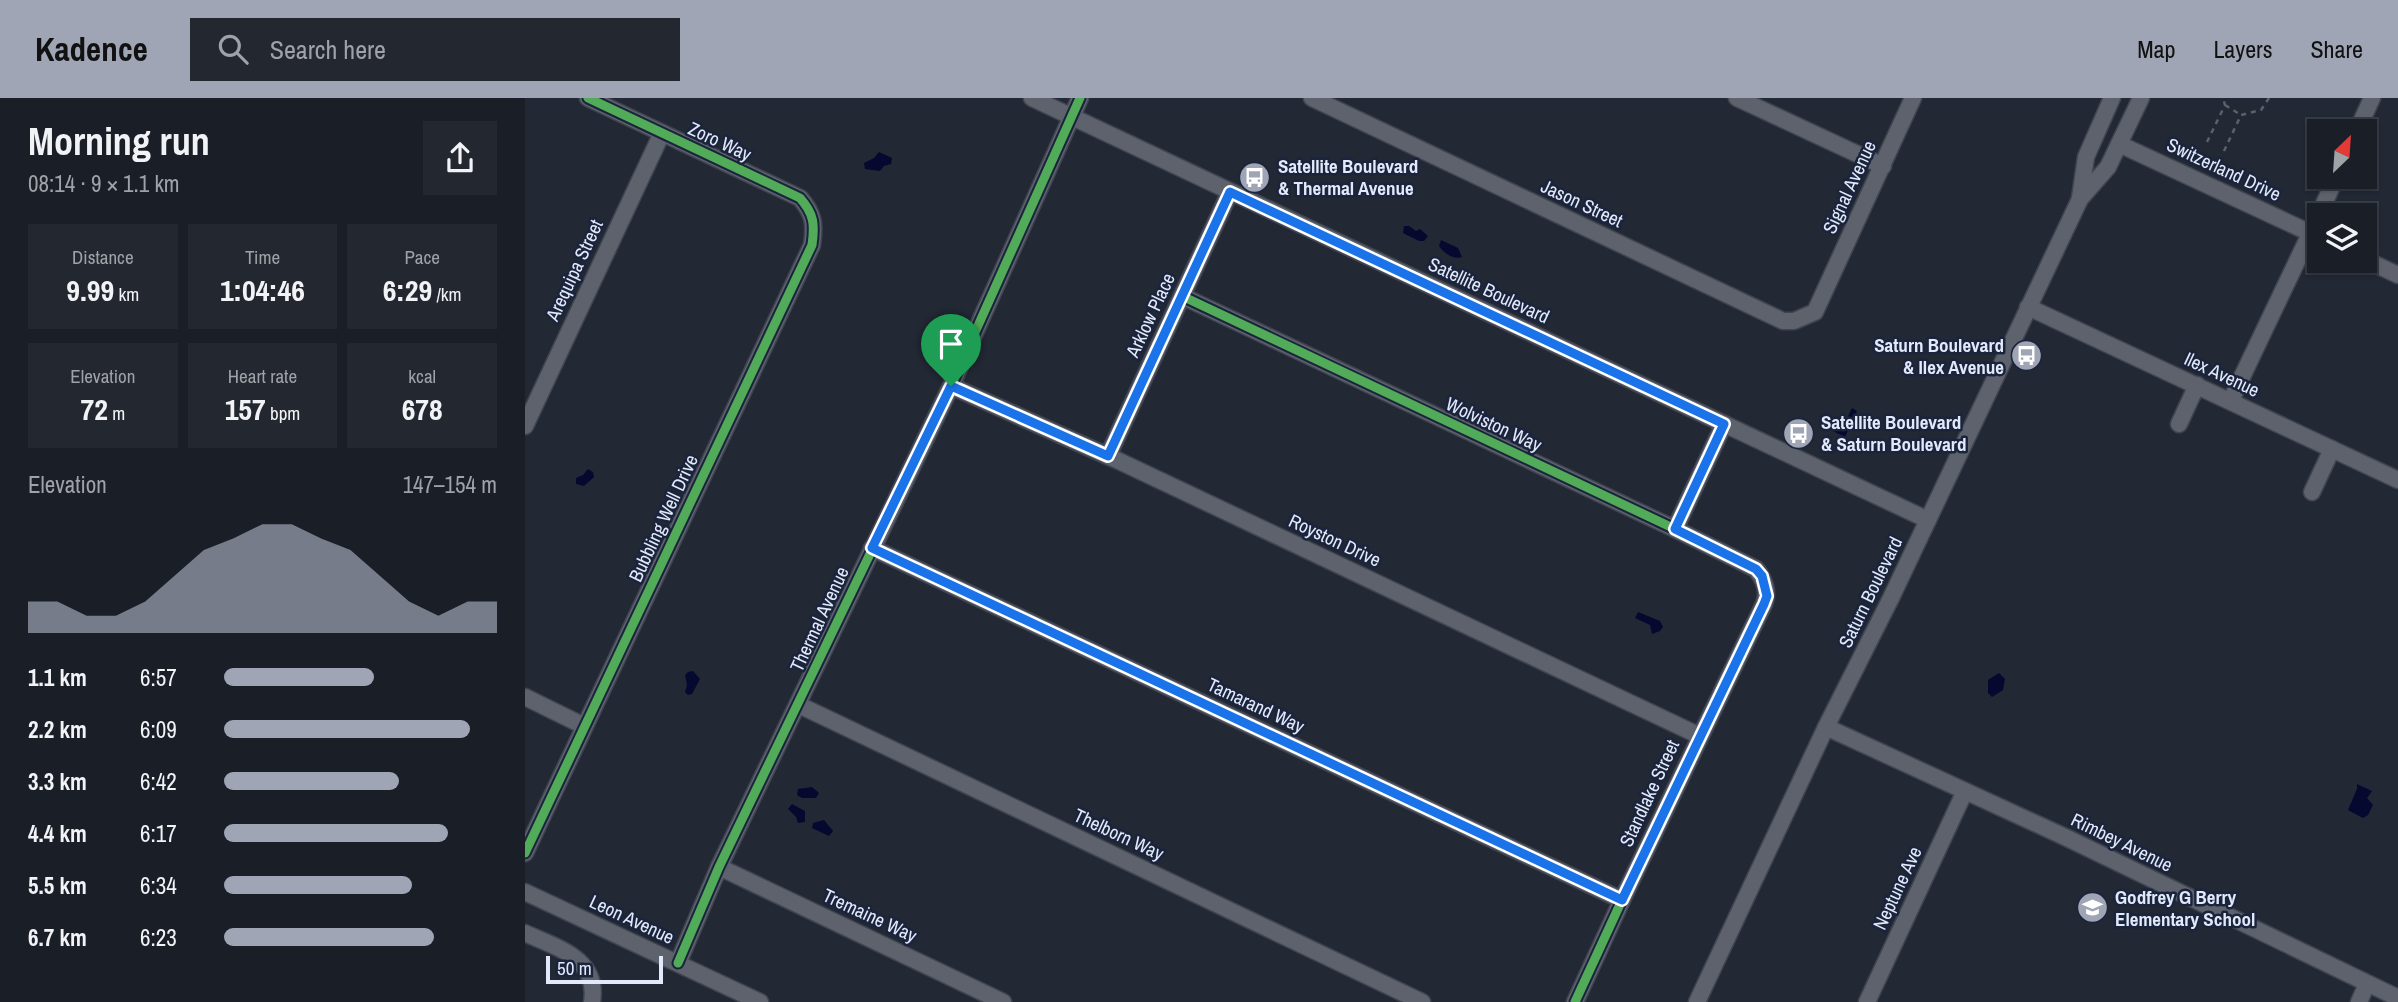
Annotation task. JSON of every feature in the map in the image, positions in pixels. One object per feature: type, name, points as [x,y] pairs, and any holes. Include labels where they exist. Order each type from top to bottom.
[{"type":"street","name":"Zoro Way","points":[[588,98],[800,198]]},
{"type":"street","name":"Satellite Boulevard","points":[[1032,98],[1928,520]]},
{"type":"street","name":"Thermal Avenue","points":[[678,963],[719,867],[951,386],[1080,98]]},
{"type":"street","points":[[1737,98],[1883,166]]},
{"type":"street","name":"Signal Avenue","points":[[1823,293],[1913,98]]},
{"type":"street","name":"Saturn Boulevard","points":[[2080,199],[2086,157],[2112,98]]},
{"type":"street","name":"Saturn Boulevard","points":[[1697,1002],[2080,199],[2108,167],[2141,98]]},
{"type":"street","points":[[2362,119],[2372,98]]},
{"type":"street","name":"Jason Street","points":[[1313,99],[1783,321],[1794,321],[1815,312],[1823,293]]},
{"type":"street","name":"Arequipa Street","points":[[525,426],[661,132]]},
{"type":"street","name":"Switzerland Drive","points":[[2119,144],[2307,231]]},
{"type":"street","name":"Arklow Place","points":[[1108,456],[1230,192]]},
{"type":"street","name":"Bubbling Well Drive","points":[[525,853],[813,244],[815,223],[809,208],[800,198]]},
{"type":"street","points":[[2231,400],[2307,251]]},
{"type":"street","points":[[2377,265],[2398,275]]},
{"type":"street","name":"Wolviston Way","points":[[1182,296],[1756,569],[1762,576],[1767,596],[1764,604]]},
{"type":"street","name":"Ilex Avenue","points":[[2028,307],[2398,480]]},
{"type":"street","points":[[2179,424],[2197,385]]},
{"type":"street","name":"Royston Drive","points":[[951,386],[1108,456],[1700,736]]},
{"type":"street","points":[[1675,529],[1724,424]]},
{"type":"street","points":[[2312,492],[2332,449]]},
{"type":"street","name":"Tamarand Way","points":[[872,548],[1622,900]]},
{"type":"street","name":"Standlake Street","points":[[1575,1002],[1764,604]]},
{"type":"street","points":[[525,697],[584,726]]},
{"type":"street","name":"Thelborn Way","points":[[799,705],[1422,1002]]},
{"type":"street","name":"Rimbey Avenue","points":[[1826,727],[2398,998]]},
{"type":"street","name":"Neptune Ave","points":[[1867,1002],[1965,791]]},
{"type":"street","name":"Tremaine Way","points":[[719,867],[1003,1002]]},
{"type":"street","name":"Leon Avenue","points":[[525,892],[760,1002]]},
{"type":"street","points":[[525,933],[584,964],[590,974],[594,991],[592,1002]]},
{"type":"street","points":[[2359,1002],[2367,984]]},
{"type":"path","points":[[2207,142],[2225,105],[2223,98]]},
{"type":"path","points":[[2225,105],[2241,115],[2261,110],[2269,98]]},
{"type":"path","points":[[2224,151],[2241,115]]},
{"type":"water","points":[[879,152],[892,158],[891,164],[880,171],[865,169],[864,163]]},
{"type":"water","points":[[1404,226],[1416,231],[1420,229],[1428,236],[1424,241],[1419,241],[1403,233]]},
{"type":"water","points":[[1441,240],[1458,248],[1462,257],[1455,258],[1446,253],[1439,246]]},
{"type":"water","points":[[1852,408],[1857,411],[1845,437],[1833,431],[1837,422],[1844,425]]},
{"type":"water","points":[[588,469],[593,472],[594,477],[584,486],[576,484],[576,478]]},
{"type":"water","points":[[1638,612],[1660,621],[1663,627],[1652,634],[1650,625],[1635,618]]},
{"type":"water","points":[[693,671],[700,679],[692,694],[688,695],[685,692],[685,675]]},
{"type":"water","points":[[1999,673],[2005,679],[2003,690],[1992,697],[1988,693],[1988,680]]},
{"type":"water","points":[[2357,784],[2372,791],[2367,798],[2373,805],[2368,815],[2363,818],[2348,810]]},
{"type":"water","points":[[812,787],[819,793],[816,798],[802,798],[797,795],[798,789]]},
{"type":"water","points":[[792,804],[805,811],[805,822],[798,823],[788,809]]},
{"type":"water","points":[[824,820],[833,831],[829,836],[812,828],[813,823]]},
{"type":"cycle path","points":[[525,853],[813,238],[811,214],[800,198],[588,98]]},
{"type":"cycle path","points":[[678,963],[719,867],[951,386],[1080,98]]},
{"type":"cycle path","points":[[1182,296],[1675,529],[1756,569],[1761,577],[1766,590],[1764,604],[1575,1002]]},
{"type":"place","name":"Satellite Boulevard & Thermal Avenue","points":[[1255,177]]},
{"type":"place","name":"Saturn Boulevard & Ilex Avenue","points":[[2027,356]]},
{"type":"place","name":"Satellite Boulevard & Saturn Boulevard","points":[[1798,433]]},
{"type":"place","name":"Godfrey G Berry Elementary School","points":[[2092,908]]},
{"type":"route","points":[[1230,192],[1724,424],[1675,529],[1756,569],[1762,576],[1767,596],[1737,664],[1622,900],[872,548],[951,386],[1108,456],[1230,192]]}]
